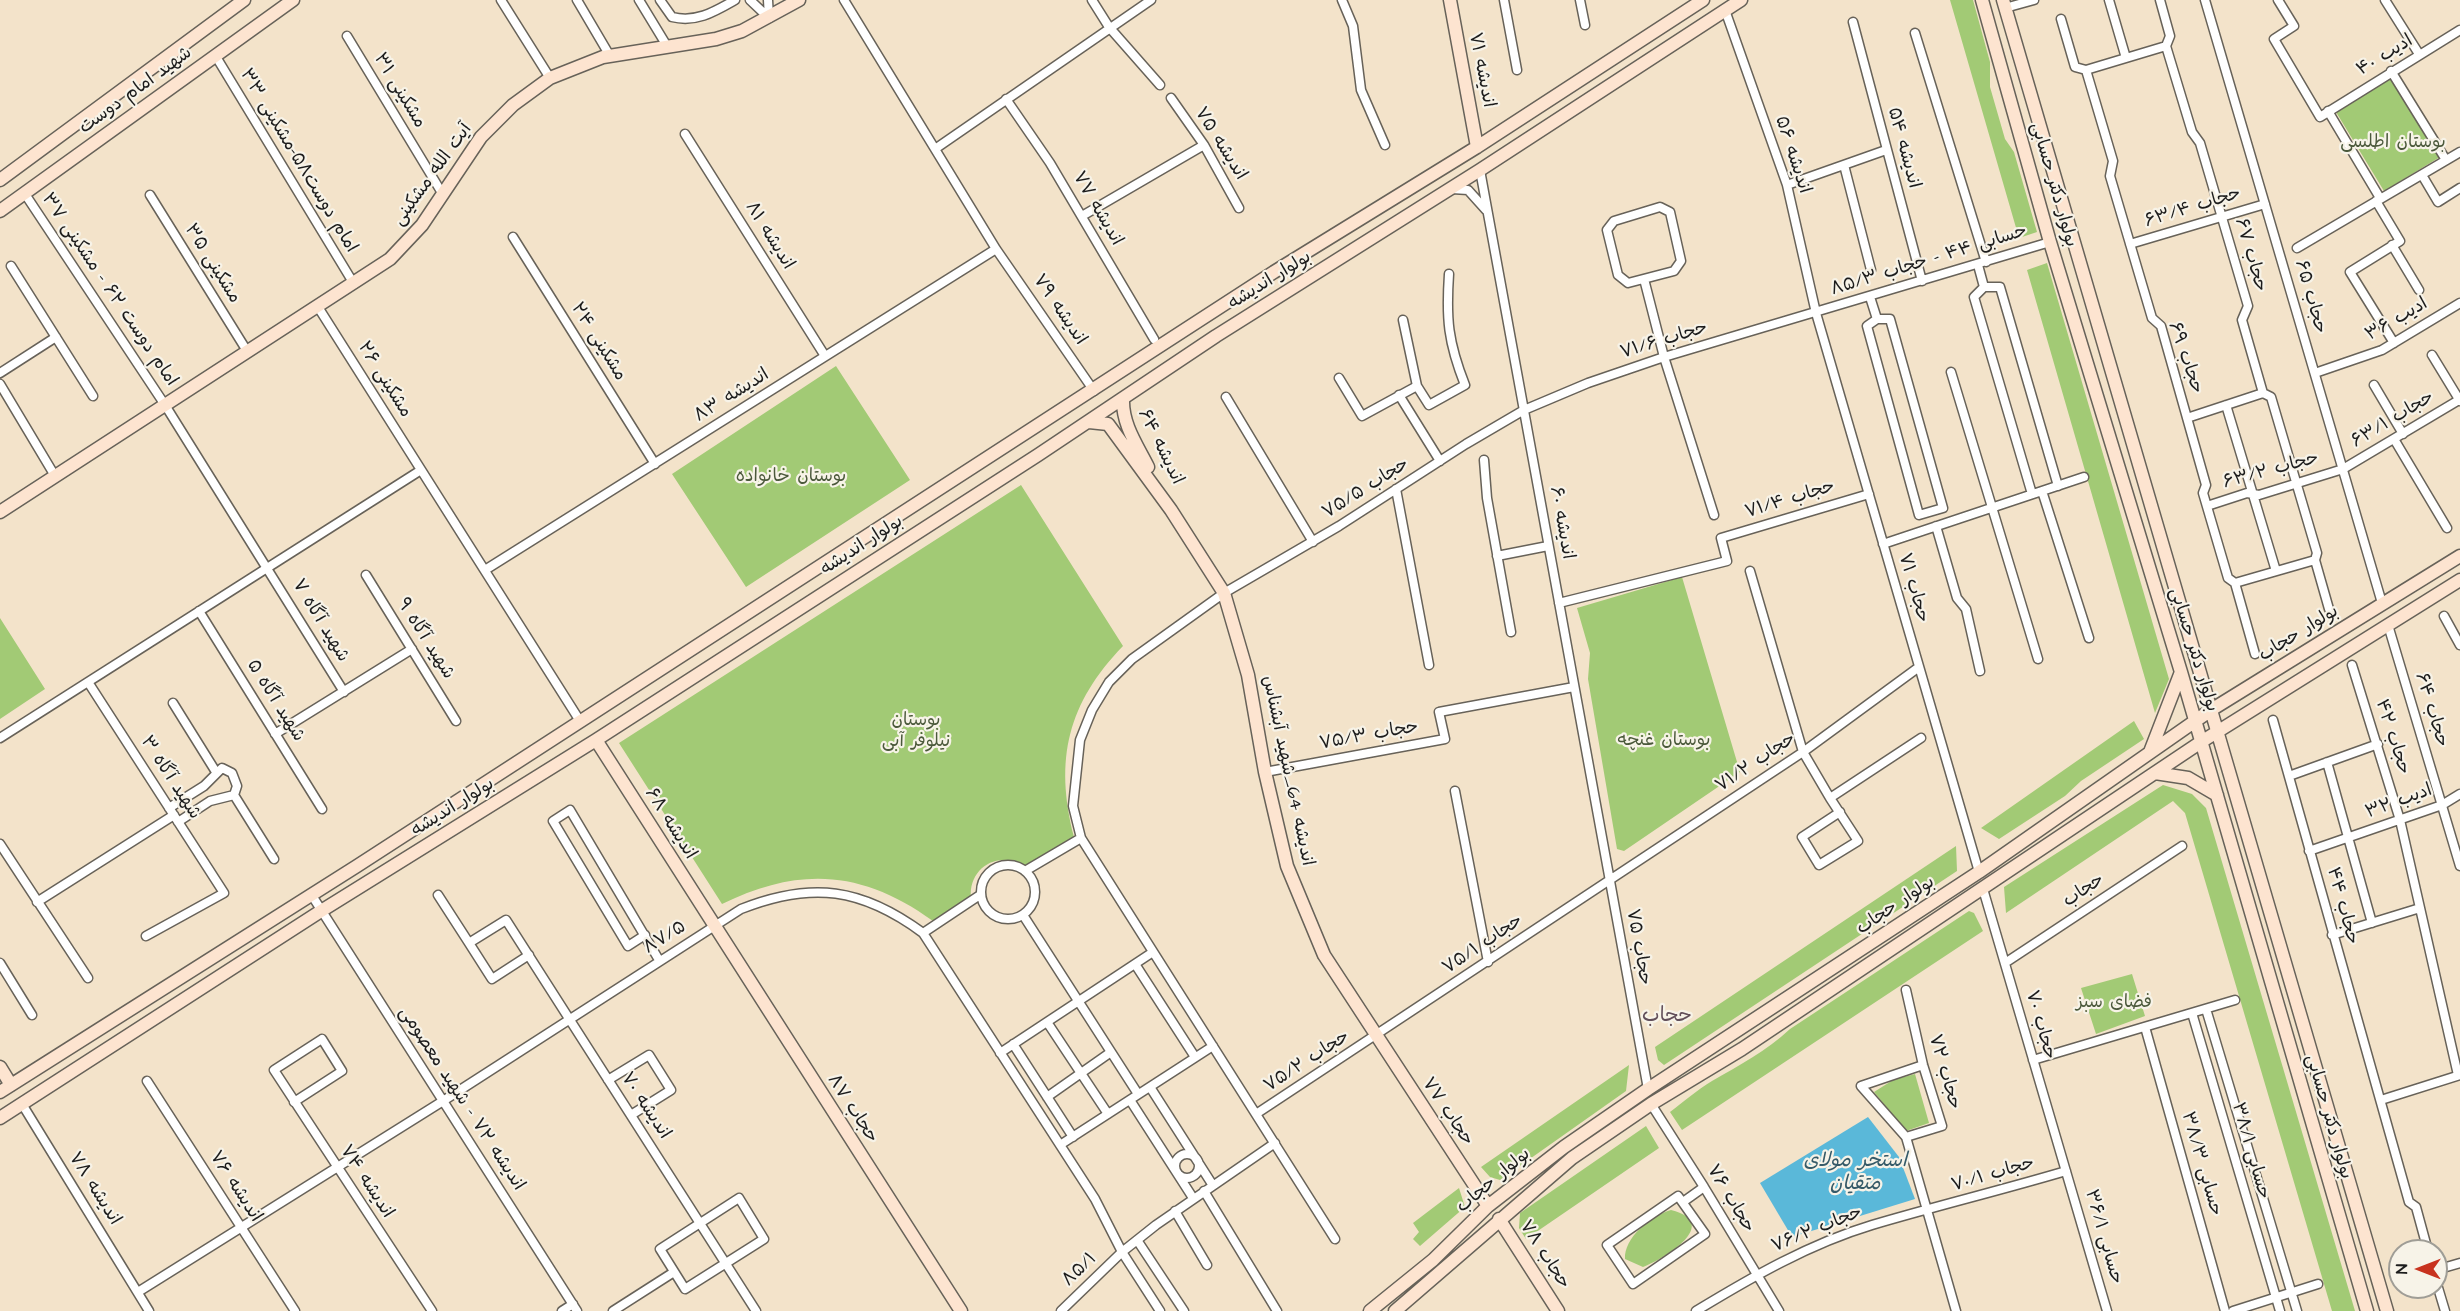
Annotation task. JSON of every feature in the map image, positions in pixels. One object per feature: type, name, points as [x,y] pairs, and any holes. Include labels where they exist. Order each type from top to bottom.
[{"type":"main road","name":"شهید امام دوست","points":[[0,180],[244,0]]},
{"type":"main road","name":"شهید امام دوست","points":[[0,211],[293,0]]},
{"type":"main road","name":"آیت الله مشکینی","points":[[0,512],[390,260],[422,225],[481,137],[513,105],[550,78],[570,68],[610,56],[716,39],[742,31],[799,0]]},
{"type":"main road","name":"اندیشه ۷۱","points":[[1450,0],[1478,147]]},
{"type":"main road","name":"بولوار اندیشه","points":[[0,1092],[1094,391],[1204,318],[1478,147],[1703,0]]},
{"type":"main road","name":"بولوار اندیشه","points":[[0,1118],[321,911],[596,740],[1087,423],[1216,336],[1480,170],[1741,0]]},
{"type":"main road","name":"بولوار دکتر حسابی","points":[[1982,0],[2050,242],[2181,672],[2367,1311]]},
{"type":"main road","name":"بولوار دکتر حسابی","points":[[2004,4],[2387,1311]]},
{"type":"main road","points":[[1204,318],[1216,336]]},
{"type":"main road","name":"اندیشه ۶۴","points":[[1123,399],[1122,412],[1129,430],[1171,510]]},
{"type":"main road","points":[[1087,423],[1099,421],[1108,424],[1171,510]]},
{"type":"main road","name":"اندیشه 64_شهید آبشناس","points":[[1171,510],[1224,593],[1248,675],[1264,772],[1287,866],[1320,945],[1375,1037]]},
{"type":"main road","name":"بولوار حجاب","points":[[1370,1311],[1432,1260],[1488,1206],[1564,1147],[1648,1089],[1979,872],[2211,710],[2460,556]]},
{"type":"main road","name":"بولوار حجاب","points":[[1395,1311],[1572,1158],[1651,1104],[1742,1049],[2201,742],[2460,580]]},
{"type":"main road","points":[[2149,753],[2181,672]]},
{"type":"main road","name":"اندیشه ۶۸","points":[[596,740],[714,927]]},
{"type":"main road","points":[[2155,773],[2188,778],[2217,795]]},
{"type":"main road","name":"حجاب ۸۷","points":[[714,927],[961,1311]]},
{"type":"main road","points":[[1733,1035],[1742,1049]]},
{"type":"main road","name":"حجاب ۷۷","points":[[1375,1037],[1488,1206]]},
{"type":"main road","points":[[0,1067],[11,1085]]},
{"type":"main road","points":[[2328,1182],[2347,1176]]},
{"type":"main road","name":"حجاب ۷۸","points":[[1499,1219],[1558,1311]]},
{"type":"street","points":[[501,0],[550,78]]},
{"type":"street","points":[[577,0],[610,56]]},
{"type":"street","points":[[639,0],[668,46]]},
{"type":"street","points":[[660,0],[672,16],[684,20],[708,16],[735,0]]},
{"type":"street","points":[[750,0],[769,18]]},
{"type":"street","points":[[768,0],[769,18]]},
{"type":"street","name":"اندیشه ۷۹","points":[[844,0],[996,249],[1094,391]]},
{"type":"street","points":[[1092,0],[1109,27],[1160,85]]},
{"type":"street","points":[[935,149],[1151,0]]},
{"type":"street","points":[[1342,0],[1353,26],[1361,90],[1385,145]]},
{"type":"street","points":[[1504,0],[1517,70]]},
{"type":"street","points":[[1580,0],[1585,25]]},
{"type":"street","points":[[2004,4],[2034,0]]},
{"type":"street","points":[[2109,0],[2126,58]]},
{"type":"street","name":"حجاب ۶۷","points":[[2160,0],[2170,36],[2166,46],[2192,132],[2200,143],[2248,306],[2242,320],[2263,393],[2271,397],[2317,553],[2315,560],[2330,609]]},
{"type":"street","name":"حجاب ۶۵","points":[[2205,0],[2382,603]]},
{"type":"street","points":[[2278,0],[2294,26],[2274,39],[2320,117],[2328,111],[2400,240],[2350,272],[2394,343]]},
{"type":"street","points":[[2385,0],[2419,54]]},
{"type":"street","name":"اندیشه ۵۶","points":[[1725,10],[1787,185],[1816,313]]},
{"type":"street","points":[[2061,19],[2075,67],[2086,70],[2166,46]]},
{"type":"street","name":"اندیشه ۵۴","points":[[1853,22],[1922,281]]},
{"type":"street","name":"ادیب ۴۰","points":[[2328,111],[2460,30]]},
{"type":"street","points":[[1915,33],[1982,263],[1984,286],[1974,297],[2032,494]]},
{"type":"street","name":"مشکینی ۳۱","points":[[347,36],[442,193]]},
{"type":"street","name":"امام دوست۵۸-مشکینی ۳۳","points":[[215,55],[354,284]]},
{"type":"street","name":"حجاب ۶۹","points":[[2086,70],[2113,161],[2110,176],[2152,318],[2161,326],[2206,485],[2203,493],[2228,578],[2235,583],[2255,654]]},
{"type":"street","points":[[2391,71],[2446,160]]},
{"type":"street","name":"اندیشه ۷۵","points":[[1171,98],[1204,145],[1239,208]]},
{"type":"street","name":"اندیشه ۷۷","points":[[1006,99],[1050,163],[1154,339]]},
{"type":"street","name":"اندیشه ۸۱","points":[[685,134],[825,357]]},
{"type":"street","points":[[1082,216],[1204,145]]},
{"type":"street","points":[[1787,185],[1886,150]]},
{"type":"street","points":[[2297,248],[2460,152]]},
{"type":"street","points":[[1844,165],[1871,270]]},
{"type":"street","name":"اندیشه ۶۰","points":[[1480,170],[1609,881]]},
{"type":"street","points":[[2422,175],[2438,202],[2460,188]]},
{"type":"street","points":[[1448,190],[1460,188],[1468,190],[1489,216]]},
{"type":"street","name":"امام دوست ۶۲ - مشکینی ۳۷","points":[[25,194],[165,405],[268,567]]},
{"type":"street","name":"مشکینی ۳۵","points":[[150,195],[247,351]]},
{"type":"street","name":"حجاب ۶۳/۴","points":[[2130,244],[2265,204]]},
{"type":"street","points":[[1660,207],[1671,212],[1681,261],[1674,271],[1644,279],[1628,283],[1618,275],[1607,230],[1614,220],[1660,207]]},
{"type":"street","name":"مشکینی ۲۴","points":[[513,237],[655,464]]},
{"type":"street","name":"حسابی ۴۴ - حجاب ۸۵/۳","points":[[1816,313],[2050,242]]},
{"type":"street","points":[[2392,245],[2420,290]]},
{"type":"street","name":"اندیشه ۸۳","points":[[484,570],[996,249]]},
{"type":"street","points":[[11,266],[93,396]]},
{"type":"street","points":[[1403,320],[1417,386],[1429,405],[1465,385],[1452,346],[1447,317],[1449,274]]},
{"type":"street","points":[[1644,279],[1664,357],[1714,516]]},
{"type":"street","points":[[1984,286],[2000,287],[2058,486]]},
{"type":"street","points":[[1870,297],[1877,319]]},
{"type":"street","name":"ادیب ۳۶","points":[[2315,373],[2359,359],[2394,343],[2460,303]]},
{"type":"street","name":"مشکینی ۲۶","points":[[318,307],[421,470]]},
{"type":"street","name":"حجاب ۷۱/۶","points":[[1524,410],[1588,383],[1664,357],[1816,313]]},
{"type":"street","name":"حجاب ۷۱","points":[[1816,313],[1979,872]]},
{"type":"street","points":[[1877,319],[1890,319],[1943,508],[1919,515],[1867,326],[1877,319]]},
{"type":"street","points":[[0,373],[56,338]]},
{"type":"street","points":[[2432,355],[2459,400]]},
{"type":"street","points":[[1951,372],[2038,659]]},
{"type":"street","points":[[1339,378],[1362,416],[1417,386]]},
{"type":"street","points":[[0,384],[55,476]]},
{"type":"street","points":[[2374,385],[2403,434]]},
{"type":"street","points":[[2187,418],[2263,393]]},
{"type":"street","points":[[1399,395],[1440,461]]},
{"type":"street","points":[[1226,398],[1313,542]]},
{"type":"street","name":"حجاب ۶۳/۱","points":[[2343,469],[2459,400]]},
{"type":"street","points":[[2226,405],[2276,571]]},
{"type":"street","name":"حجاب ۷۵/۵","points":[[1335,1239],[1081,838],[1073,806],[1080,740],[1092,710],[1110,682],[1132,659],[1224,593],[1313,542],[1524,410]]},
{"type":"street","points":[[2394,439],[2447,528]]},
{"type":"street","points":[[1484,460],[1497,556],[1511,632]]},
{"type":"street","name":"حجاب ۶۳/۲","points":[[2207,506],[2253,494],[2259,495],[2343,469]]},
{"type":"street","points":[[0,738],[421,470],[580,721]]},
{"type":"street","points":[[1883,544],[2084,477]]},
{"type":"street","points":[[1396,489],[1430,665]]},
{"type":"street","points":[[2042,491],[2089,638]]},
{"type":"street","name":"حجاب ۷۱/۴","points":[[1559,603],[1727,561],[1721,538],[1869,494]]},
{"type":"street","points":[[1936,526],[1957,598],[1966,609],[1980,671]]},
{"type":"street","points":[[1497,556],[1548,546]]},
{"type":"street","points":[[2235,583],[2315,560]]},
{"type":"street","name":"شهید آگاه ۷","points":[[268,567],[344,692]]},
{"type":"street","points":[[1750,571],[1803,752],[1858,841],[1819,865],[1802,837],[1840,812]]},
{"type":"street","name":"شهید آگاه ۹","points":[[366,575],[456,721]]},
{"type":"street","name":"شهید آگاه ۵","points":[[200,611],[321,809]]},
{"type":"street","points":[[2444,616],[2460,645]]},
{"type":"street","name":"حجاب ۶۴","points":[[2388,625],[2460,866]]},
{"type":"street","points":[[275,734],[412,649]]},
{"type":"street","name":"حجاب ۴۲","points":[[2352,665],[2400,820],[2459,1075]]},
{"type":"street","name":"حجاب ۷۱/۲","points":[[1609,881],[1803,752],[1919,667]]},
{"type":"street","name":"شهید آگاه ۳","points":[[88,682],[224,893],[146,936]]},
{"type":"street","name":"حجاب ۷۵/۳","points":[[1264,772],[1445,739],[1439,712],[1574,687]]},
{"type":"street","points":[[173,703],[216,771]]},
{"type":"street","name":"حجاب ۴۴","points":[[2272,720],[2409,1202],[2416,1207],[2425,1239]]},
{"type":"street","points":[[1830,798],[1921,738]]},
{"type":"street","points":[[2289,776],[2378,744]]},
{"type":"street","points":[[2327,762],[2372,923]]},
{"type":"street","points":[[174,815],[216,771],[222,768],[232,773],[237,786],[234,795]]},
{"type":"street","points":[[1455,791],[1488,962]]},
{"type":"street","name":"ادیب ۳۲","points":[[2309,851],[2442,805],[2460,794]]},
{"type":"street","points":[[37,902],[174,815],[210,801],[234,795]]},
{"type":"street","points":[[234,795],[274,859]]},
{"type":"street","points":[[645,935],[628,946],[553,821],[570,810],[645,935],[660,960]]},
{"type":"street","points":[[1025,871],[1081,838]]},
{"type":"street","points":[[0,844],[88,978]]},
{"type":"street","name":"حجاب","points":[[2005,963],[2182,846]]},
{"type":"street","points":[[1004,865],[1016,866],[1025,871],[1032,879],[1035,889],[1034,900],[1023,915],[1011,920],[1000,919],[991,914],[984,906],[980,895],[986,876],[994,868],[1004,865]]},
{"type":"street","name":"حجاب ۷۵/۱","points":[[1375,1037],[1609,881]]},
{"type":"street","name":"حجاب ۷۵","points":[[1609,881],[1648,1089]]},
{"type":"street","name":"حجاب ۷۰","points":[[1983,889],[2066,1172]]},
{"type":"street","name":"۸۷/۵","points":[[138,1292],[443,1101],[741,909],[761,901],[803,891],[836,892],[867,900],[897,914],[923,933]]},
{"type":"street","name":"اندیشه ۷۲ - شهید معصومی","points":[[311,894],[575,1308]]},
{"type":"street","points":[[438,895],[492,979],[529,955]]},
{"type":"street","points":[[980,895],[923,933],[1095,1199],[1122,1252],[1160,1311]]},
{"type":"street","points":[[2332,935],[2420,908]]},
{"type":"street","points":[[1023,915],[1138,1094]]},
{"type":"street","name":"اندیشه ۷۰","points":[[469,943],[506,920],[756,1311]]},
{"type":"street","points":[[1000,1053],[1153,952]]},
{"type":"street","points":[[0,963],[32,1015]]},
{"type":"street","points":[[1135,964],[1195,1058]]},
{"type":"street","name":"حجاب ۷۲","points":[[1906,990],[1923,1065],[1942,1126],[1906,1137]]},
{"type":"street","points":[[2033,1060],[2235,1000]]},
{"type":"street","name":"حسابی ۳۸/۱","points":[[2206,1009],[2297,1311]]},
{"type":"street","name":"حسابی ۳۸/۱","points":[[2192,1013],[2280,1311]]},
{"type":"street","points":[[1047,1022],[1108,1114]]},
{"type":"street","name":"حسابی ۳۸/۳","points":[[2145,1027],[2225,1311]]},
{"type":"street","name":"حجاب ۷۵/۲","points":[[1256,1114],[1375,1037]]},
{"type":"street","name":"اندیشه ۷۴","points":[[294,1102],[342,1071],[322,1040],[274,1070],[294,1102],[337,1168],[432,1311]]},
{"type":"street","points":[[1013,1044],[1073,1137]]},
{"type":"street","points":[[1060,1145],[1213,1046]]},
{"type":"street","points":[[1047,1097],[1111,1052]]},
{"type":"street","points":[[608,1080],[649,1055],[671,1090],[631,1115]]},
{"type":"street","points":[[1923,1065],[1861,1086],[1906,1137],[1956,1311]]},
{"type":"street","points":[[2381,1100],[2459,1075]]},
{"type":"street","name":"اندیشه ۷۶","points":[[147,1081],[295,1311]]},
{"type":"street","points":[[1150,1087],[1212,1184]]},
{"type":"street","points":[[1130,1100],[1193,1198]]},
{"type":"street","name":"اندیشه ۷۸","points":[[22,1104],[149,1311]]},
{"type":"street","name":"حجاب ۷۶","points":[[1651,1104],[1704,1186],[1755,1275],[1779,1311]]},
{"type":"street","name":"۸۵/۱","points":[[1061,1311],[1137,1240],[1212,1184],[1275,1143]]},
{"type":"street","points":[[1190,1154],[1196,1158],[1198,1170],[1193,1176],[1182,1177],[1176,1171],[1177,1160],[1182,1155],[1190,1154]]},
{"type":"street","name":"حجاب ۷۰/۱","points":[[1928,1211],[2066,1172]]},
{"type":"street","name":"حسابی ۳۶/۱","points":[[2066,1172],[2107,1311]]},
{"type":"street","points":[[1683,1202],[1704,1186]]},
{"type":"street","points":[[1204,1191],[1277,1311]]},
{"type":"street","points":[[1678,1196],[1683,1202],[1705,1234],[1633,1284],[1607,1245],[1678,1196]]},
{"type":"street","points":[[739,1198],[764,1239],[726,1264],[685,1289],[660,1249],[739,1198]]},
{"type":"street","points":[[1175,1211],[1208,1265]]},
{"type":"street","name":"حجاب ۷۶/۲","points":[[1696,1311],[1755,1275],[1799,1253],[1871,1225],[1928,1211]]},
{"type":"street","points":[[1137,1240],[1184,1311]]},
{"type":"street","points":[[613,1311],[674,1272]]},
{"type":"street","points":[[2233,1311],[2318,1284]]},
{"type":"street","points":[[562,1311],[575,1308]]},
{"type":"green space","points":[[1950,0],[1973,0],[1990,62],[1990,87],[2005,139],[2014,152],[2037,232],[2019,238]]},
{"type":"green space","name":"بوستان اطلسی","points":[[2391,77],[2440,157],[2384,191],[2336,112]]},
{"type":"green space","points":[[2047,263],[2169,679],[2155,713],[2027,270]]},
{"type":"green space","name":"بوستان خانواده","points":[[836,366],[910,480],[746,587],[672,474]]},
{"type":"green space","name":"بوستان نیلوفر آبی","points":[[1021,485],[1123,646],[1104,667],[1089,689],[1070,734],[1065,782],[1074,837],[1024,867],[1005,860],[987,864],[975,878],[971,887],[971,898],[933,921],[881,891],[856,883],[830,879],[804,879],[778,883],[722,904],[619,743]]},
{"type":"green space","name":"بوستان غنچه","points":[[1682,577],[1740,772],[1624,851],[1617,849],[1588,679],[1590,653],[1577,608]]},
{"type":"green space","points":[[0,618],[45,689],[0,719]]},
{"type":"green space","points":[[2134,721],[2144,739],[2081,781],[2065,796],[1999,839],[1981,828]]},
{"type":"green space","points":[[2163,785],[2192,794],[2206,808],[2355,1311],[2332,1311],[2185,813],[2173,801],[2006,913],[2004,887]]},
{"type":"green space","points":[[1956,846],[1957,871],[1664,1065],[1658,1060],[1655,1047]]},
{"type":"green space","points":[[1969,911],[1974,913],[1983,931],[1682,1130],[1670,1112],[1690,1096],[1762,1051],[1790,1029]]},
{"type":"green space","name":"فضای سبز","points":[[2132,974],[2145,1016],[2096,1034],[2081,988]]},
{"type":"green space","points":[[1629,1065],[1626,1091],[1500,1180],[1490,1177],[1481,1167]]},
{"type":"green space","points":[[1915,1074],[1929,1123],[1906,1131],[1874,1092],[1893,1080]]},
{"type":"green space","points":[[1646,1126],[1659,1148],[1526,1239],[1519,1228],[1520,1213]]},
{"type":"green space","points":[[1459,1188],[1465,1207],[1420,1246],[1413,1239],[1419,1232],[1413,1223]]},
{"type":"green space","points":[[1671,1210],[1686,1216],[1692,1223],[1691,1232],[1684,1240],[1664,1257],[1643,1267],[1625,1259],[1629,1243],[1640,1229],[1655,1217]]},
{"type":"water","name":"استخر مولای متقیان","points":[[1868,1117],[1899,1157],[1915,1199],[1792,1237],[1760,1183]]},
{"type":"district","name":"حجاب","points":[[1667,1017]]}]
